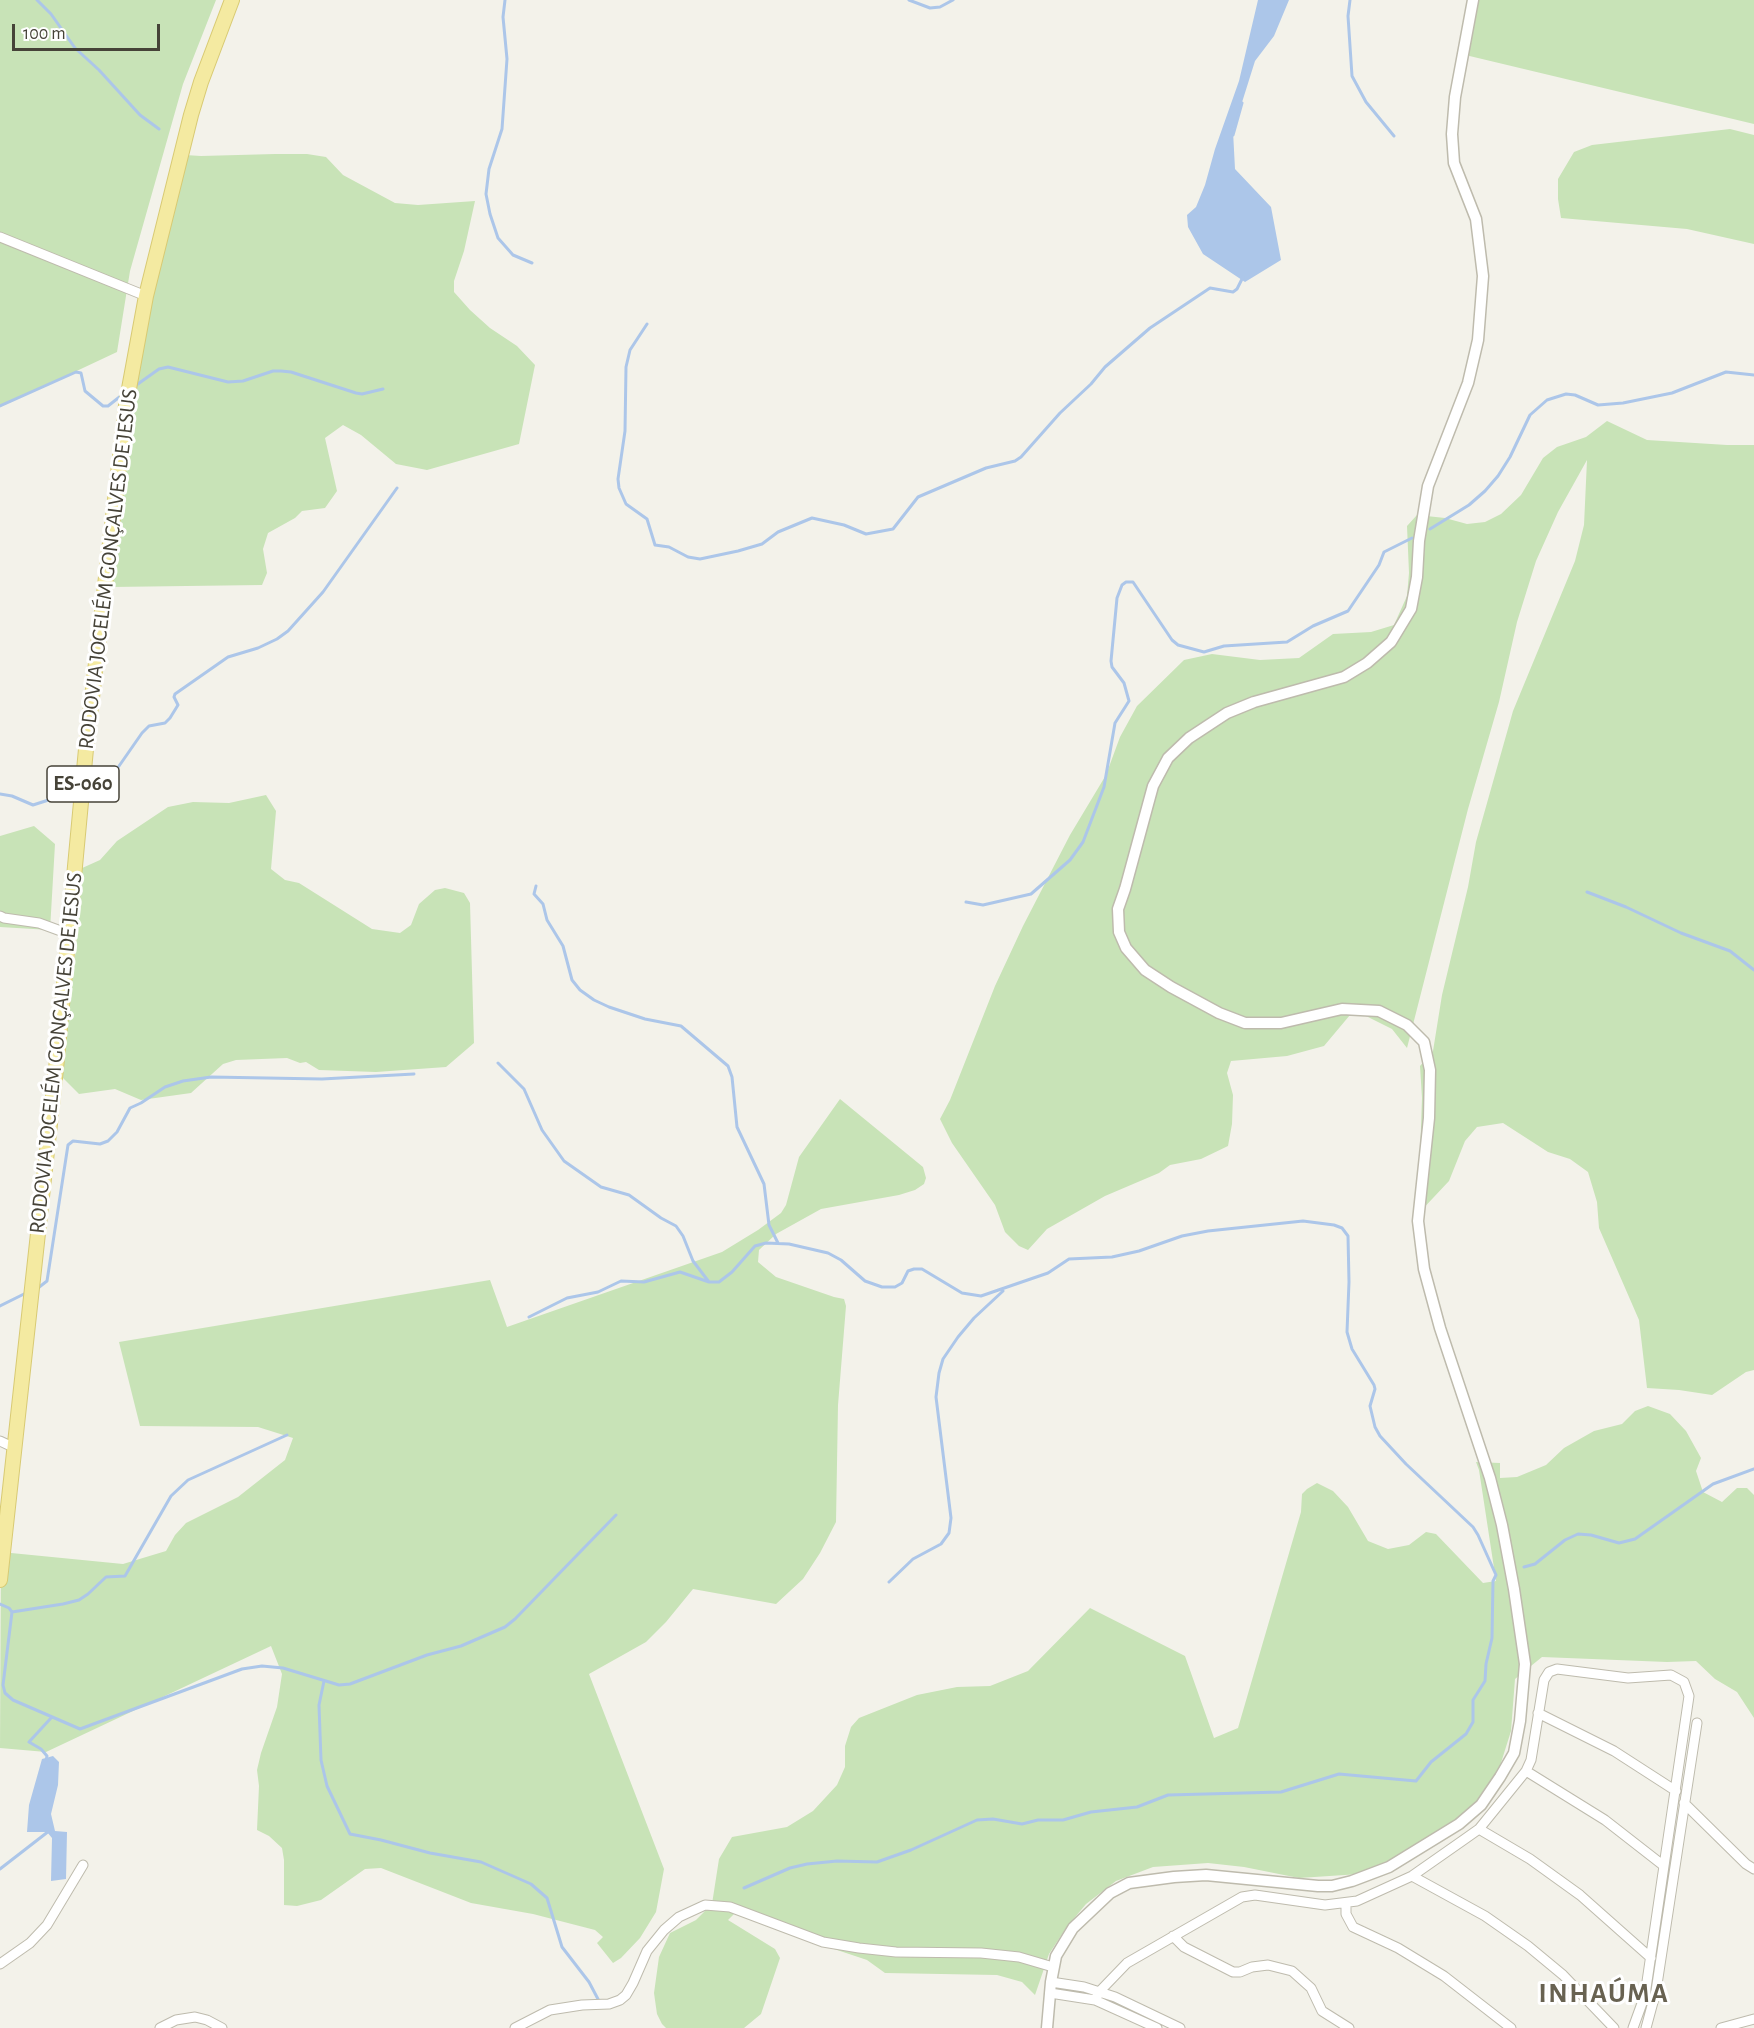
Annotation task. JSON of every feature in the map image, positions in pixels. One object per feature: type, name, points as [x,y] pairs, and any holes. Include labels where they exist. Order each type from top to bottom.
[{"type":"main road","name":"RODOVIA JOCELÉM GONÇALVES DE JESUS","points":[[0,1580],[55,1081],[86,749],[116,507],[126,405],[146,296],[198,93],[232,0]]},
{"type":"street","points":[[1047,2028],[1050,1988],[1056,1956],[1073,1928],[1110,1893],[1129,1883],[1206,1875],[1292,1885],[1332,1886],[1352,1881],[1389,1867],[1459,1824],[1481,1805],[1514,1753],[1520,1721],[1525,1664],[1508,1557],[1490,1478],[1440,1328],[1424,1269],[1418,1221],[1429,1118],[1430,1070],[1424,1042],[1407,1025],[1379,1011],[1342,1009],[1281,1023],[1245,1023],[1219,1013],[1145,970],[1126,948],[1119,932],[1118,909],[1153,786],[1168,758],[1189,738],[1227,712],[1254,702],[1344,677],[1359,668],[1391,642],[1410,609],[1417,577],[1419,541],[1428,486],[1468,383],[1478,340],[1482,265],[1476,219],[1454,163],[1452,134],[1458,76],[1473,0]]},
{"type":"street","points":[[0,237],[146,296]]},
{"type":"street","points":[[0,916],[39,923],[69,934]]},
{"type":"street","points":[[0,1441],[15,1448]]},
{"type":"street","points":[[1097,1996],[1122,1967],[1246,1895],[1315,1905],[1346,1903],[1368,1897],[1412,1876],[1479,1828],[1520,1780],[1531,1760],[1544,1680],[1553,1670],[1619,1678],[1671,1675],[1680,1678],[1687,1686],[1689,1696],[1645,1995],[1633,2028]]},
{"type":"street","points":[[1538,1713],[1606,1747],[1676,1791]]},
{"type":"street","points":[[1646,2028],[1656,1991],[1696,1723]]},
{"type":"street","points":[[1526,1771],[1605,1820],[1665,1866]]},
{"type":"street","points":[[1684,1803],[1746,1864],[1754,1869]]},
{"type":"street","points":[[1479,1828],[1530,1859],[1580,1895],[1651,1958]]},
{"type":"street","points":[[0,1964],[30,1943],[48,1925],[83,1865]]},
{"type":"street","points":[[1412,1876],[1485,1916],[1528,1946],[1563,1975],[1614,2028]]},
{"type":"street","points":[[1346,1903],[1346,1914],[1353,1927],[1398,1948],[1444,1976],[1511,2028]]},
{"type":"street","points":[[515,2028],[550,2010],[609,2004],[620,2000],[633,1983],[647,1951],[664,1930],[679,1917],[705,1905],[730,1907],[823,1942],[896,1952],[981,1953],[1019,1957],[1053,1967]]},
{"type":"street","points":[[1173,1936],[1189,1951],[1233,1972],[1268,1965],[1292,1971],[1311,1988],[1322,2011],[1343,2027]]},
{"type":"street","points":[[1050,1988],[1115,1997],[1180,2028]]},
{"type":"street","points":[[1097,1996],[1157,2028]]},
{"type":"street","points":[[195,2018],[195,2028]]},
{"type":"street","points":[[160,2028],[176,2020],[195,2018],[207,2020],[222,2028]]},
{"type":"street","points":[[1721,2028],[1754,2019]]},
{"type":"green space","points":[[0,0],[216,0],[183,84],[130,271],[117,352],[0,407]]},
{"type":"green space","points":[[1470,0],[1754,0],[1754,124],[1457,53]]},
{"type":"green space","points":[[1730,129],[1754,135],[1754,244],[1687,229],[1561,218],[1558,179],[1574,152],[1592,145]]},
{"type":"green space","points":[[307,154],[326,157],[343,175],[395,203],[418,205],[475,201],[464,251],[454,281],[454,292],[470,310],[490,328],[517,346],[535,365],[519,444],[427,470],[396,464],[361,435],[343,425],[325,438],[337,491],[325,508],[302,511],[295,518],[268,533],[263,549],[267,573],[262,585],[111,587],[126,397],[185,155]]},
{"type":"green space","points":[[1607,421],[1647,440],[1754,445],[1754,1370],[1746,1372],[1712,1395],[1647,1388],[1639,1320],[1599,1228],[1597,1202],[1588,1172],[1570,1159],[1548,1152],[1503,1123],[1477,1127],[1465,1141],[1449,1181],[1418,1214],[1422,1098],[1420,1066],[1433,1051],[1442,995],[1468,887],[1476,842],[1513,711],[1575,561],[1584,525],[1587,460],[1558,512],[1536,561],[1517,622],[1499,702],[1468,809],[1407,1048],[1392,1029],[1364,1015],[1350,1015],[1324,1046],[1287,1056],[1231,1061],[1227,1073],[1233,1095],[1232,1124],[1228,1146],[1201,1159],[1170,1165],[1159,1173],[1105,1196],[1047,1229],[1028,1250],[1019,1246],[1005,1232],[995,1205],[952,1143],[940,1119],[950,1100],[995,986],[1023,926],[1070,835],[1106,775],[1120,737],[1137,706],[1184,660],[1212,654],[1260,660],[1299,658],[1333,634],[1371,632],[1394,625],[1407,596],[1409,573],[1407,526],[1417,515],[1445,518],[1467,524],[1485,522],[1501,514],[1521,495],[1543,458],[1557,447],[1586,437]]},
{"type":"green space","points":[[266,795],[276,811],[271,869],[285,880],[299,883],[372,929],[400,933],[411,925],[419,904],[435,890],[445,888],[464,893],[470,903],[474,1043],[446,1067],[376,1072],[319,1070],[306,1062],[300,1063],[287,1058],[236,1060],[223,1064],[191,1093],[141,1100],[115,1089],[79,1094],[61,1076],[54,1074],[76,950],[80,869],[100,860],[117,841],[168,807],[193,802],[229,803]]},
{"type":"green space","points":[[34,826],[55,844],[50,930],[0,927],[0,836]]},
{"type":"green space","points":[[840,1099],[923,1167],[926,1178],[924,1184],[915,1190],[899,1195],[821,1209],[776,1234],[759,1250],[758,1262],[776,1277],[844,1299],[846,1306],[838,1405],[836,1522],[803,1579],[776,1604],[693,1589],[646,1642],[589,1674],[664,1869],[656,1912],[640,1938],[621,1958],[613,1963],[597,1943],[603,1937],[595,1930],[533,1914],[471,1903],[381,1868],[365,1869],[321,1900],[297,1906],[284,1905],[282,1848],[269,1836],[257,1830],[259,1786],[257,1770],[277,1707],[282,1674],[271,1646],[46,1752],[0,1748],[1,1552],[123,1564],[166,1551],[175,1535],[186,1523],[238,1497],[285,1460],[293,1438],[258,1427],[140,1426],[119,1342],[490,1280],[507,1327],[722,1252],[758,1230],[781,1213],[786,1205],[799,1157]]},
{"type":"green space","points":[[1648,1406],[1670,1414],[1686,1431],[1701,1458],[1696,1471],[1703,1492],[1722,1502],[1737,1488],[1747,1488],[1754,1495],[1754,1718],[1737,1692],[1715,1679],[1696,1661],[1542,1657],[1515,1679],[1511,1731],[1500,1766],[1472,1809],[1397,1858],[1360,1874],[1299,1878],[1244,1867],[1208,1863],[1153,1867],[1116,1881],[1086,1904],[1066,1928],[1049,1954],[1035,1995],[1022,1982],[997,1975],[885,1973],[867,1960],[780,1931],[746,1914],[734,1914],[728,1920],[775,1949],[780,1958],[761,2014],[744,2028],[666,2028],[662,2024],[657,2014],[654,1993],[659,1957],[670,1933],[696,1920],[712,1904],[719,1859],[732,1837],[787,1827],[813,1811],[837,1785],[845,1767],[845,1746],[851,1727],[859,1718],[917,1695],[957,1687],[990,1686],[1028,1671],[1090,1608],[1185,1656],[1214,1738],[1238,1728],[1301,1512],[1302,1494],[1307,1489],[1317,1483],[1333,1491],[1348,1507],[1368,1541],[1388,1549],[1409,1545],[1426,1532],[1436,1534],[1483,1583],[1496,1581],[1476,1462],[1500,1463],[1500,1478],[1517,1477],[1546,1465],[1564,1448],[1594,1431],[1622,1424],[1635,1411]]},
{"type":"water","points":[[1258,0],[1289,0],[1274,36],[1255,61],[1233,131],[1235,169],[1271,207],[1281,260],[1245,282],[1203,254],[1188,227],[1187,215],[1196,207],[1205,185],[1239,81]]},
{"type":"water","points":[[53,1756],[59,1762],[58,1785],[51,1814],[55,1831],[67,1832],[66,1879],[51,1881],[52,1838],[47,1832],[27,1832],[29,1805],[42,1759]]},
{"type":"waterway","points":[[37,0],[51,14],[75,48],[99,70],[140,115],[159,129]]},
{"type":"waterway","points":[[505,0],[503,17],[507,59],[502,129],[489,169],[486,194],[498,238],[513,255],[532,263]]},
{"type":"waterway","points":[[909,0],[930,8],[940,7],[953,0]]},
{"type":"waterway","points":[[1350,0],[1348,16],[1352,76],[1366,102],[1394,136]]},
{"type":"waterway","points":[[1233,135],[1242,103]]},
{"type":"waterway","points":[[647,324],[630,350],[626,367],[625,431],[618,479],[619,488],[626,504],[647,519],[655,545],[669,547],[688,557],[700,559],[762,544],[778,532],[812,518],[844,525],[866,534],[893,529],[918,497],[986,468],[1015,461],[1021,457],[1105,367],[1150,328],[1210,288],[1233,292],[1243,277]]},
{"type":"waterway","points":[[135,386],[159,369],[168,367],[228,382],[243,381],[273,371],[281,371],[291,372],[356,393],[362,394],[383,389]]},
{"type":"waterway","points":[[0,406],[76,372],[81,373],[85,391],[103,406],[108,406],[122,395]]},
{"type":"waterway","points":[[1430,529],[1469,505],[1485,491],[1510,457],[1530,415],[1547,400],[1566,394],[1575,395],[1598,405],[1623,403],[1672,393],[1726,372],[1754,375]]},
{"type":"waterway","points":[[85,793],[96,790],[110,779],[149,726],[165,723],[170,718],[178,705],[175,694],[228,657],[258,648],[288,631],[323,592],[397,488]]},
{"type":"waterway","points":[[966,902],[983,905],[1031,894],[1070,860],[1083,842],[1104,787],[1115,723],[1129,701],[1124,683],[1112,667],[1111,661],[1117,598],[1122,585],[1126,582],[1133,582],[1172,640],[1178,645],[1204,652],[1224,646],[1287,642],[1313,626],[1348,611],[1379,565],[1384,552],[1412,538]]},
{"type":"waterway","points":[[0,794],[12,796],[33,805],[61,796],[79,794]]},
{"type":"waterway","points":[[536,886],[534,894],[543,904],[547,920],[563,946],[572,980],[580,990],[609,1007],[645,1019],[681,1026],[728,1066],[732,1077],[737,1127],[764,1184],[769,1225],[778,1243]]},
{"type":"waterway","points":[[1587,892],[1626,907],[1681,933],[1730,951],[1754,970]]},
{"type":"waterway","points":[[498,1063],[524,1089],[542,1130],[564,1161],[601,1187],[629,1195],[676,1226],[683,1236],[693,1261],[709,1282]]},
{"type":"waterway","points":[[38,1288],[47,1281],[68,1145],[73,1141],[100,1144],[108,1141],[117,1132],[130,1108],[165,1087],[183,1081],[211,1077],[322,1079],[414,1074]]},
{"type":"waterway","points":[[529,1317],[567,1298],[598,1292],[621,1281],[644,1282],[680,1272],[709,1282],[719,1282],[732,1272],[755,1246],[766,1243],[789,1244],[828,1253],[841,1260],[865,1281],[882,1287],[895,1287],[902,1283],[908,1271],[922,1269],[962,1293],[981,1296],[1048,1273],[1069,1259],[1112,1257],[1139,1251],[1182,1236],[1303,1221],[1334,1225],[1342,1228],[1348,1236],[1347,1332],[1352,1349],[1374,1385],[1370,1406],[1375,1427],[1380,1436],[1406,1464],[1473,1527],[1496,1575],[1493,1581],[1492,1638],[1485,1681],[1473,1700],[1473,1722],[1466,1734],[1431,1762],[1416,1781],[1339,1774],[1281,1792],[1168,1795],[1137,1807],[1091,1812],[1063,1820],[1038,1820],[1022,1824],[993,1819],[977,1820],[911,1850],[877,1862],[837,1861],[807,1864],[790,1868],[744,1888]]},
{"type":"waterway","points":[[889,1582],[913,1559],[941,1544],[949,1533],[951,1518],[936,1397],[939,1373],[943,1359],[958,1337],[974,1318],[1003,1291]]},
{"type":"waterway","points":[[0,1306],[26,1293]]},
{"type":"waterway","points":[[12,1612],[79,1600],[106,1577],[125,1576],[171,1496],[188,1480],[287,1435]]},
{"type":"waterway","points":[[1524,1567],[1535,1564],[1565,1540],[1578,1534],[1591,1535],[1619,1543],[1635,1539],[1713,1484],[1754,1469]]},
{"type":"waterway","points":[[12,1612],[3,1685],[5,1693],[13,1700],[80,1729],[242,1669],[262,1666],[283,1668],[339,1685],[350,1684],[427,1655],[461,1646],[505,1627],[515,1619],[616,1515]]},
{"type":"waterway","points":[[0,1604],[12,1612]]},
{"type":"waterway","points":[[324,1681],[319,1705],[321,1760],[327,1786],[350,1834],[430,1853],[481,1862],[531,1884],[547,1898],[562,1947],[589,1982],[599,2001]]},
{"type":"waterway","points":[[46,1761],[47,1756],[41,1749],[29,1742],[51,1718]]},
{"type":"waterway","points":[[0,1869],[49,1831]]},
{"type":"district","name":"INHAÚMA","points":[[1604,1994]]}]
